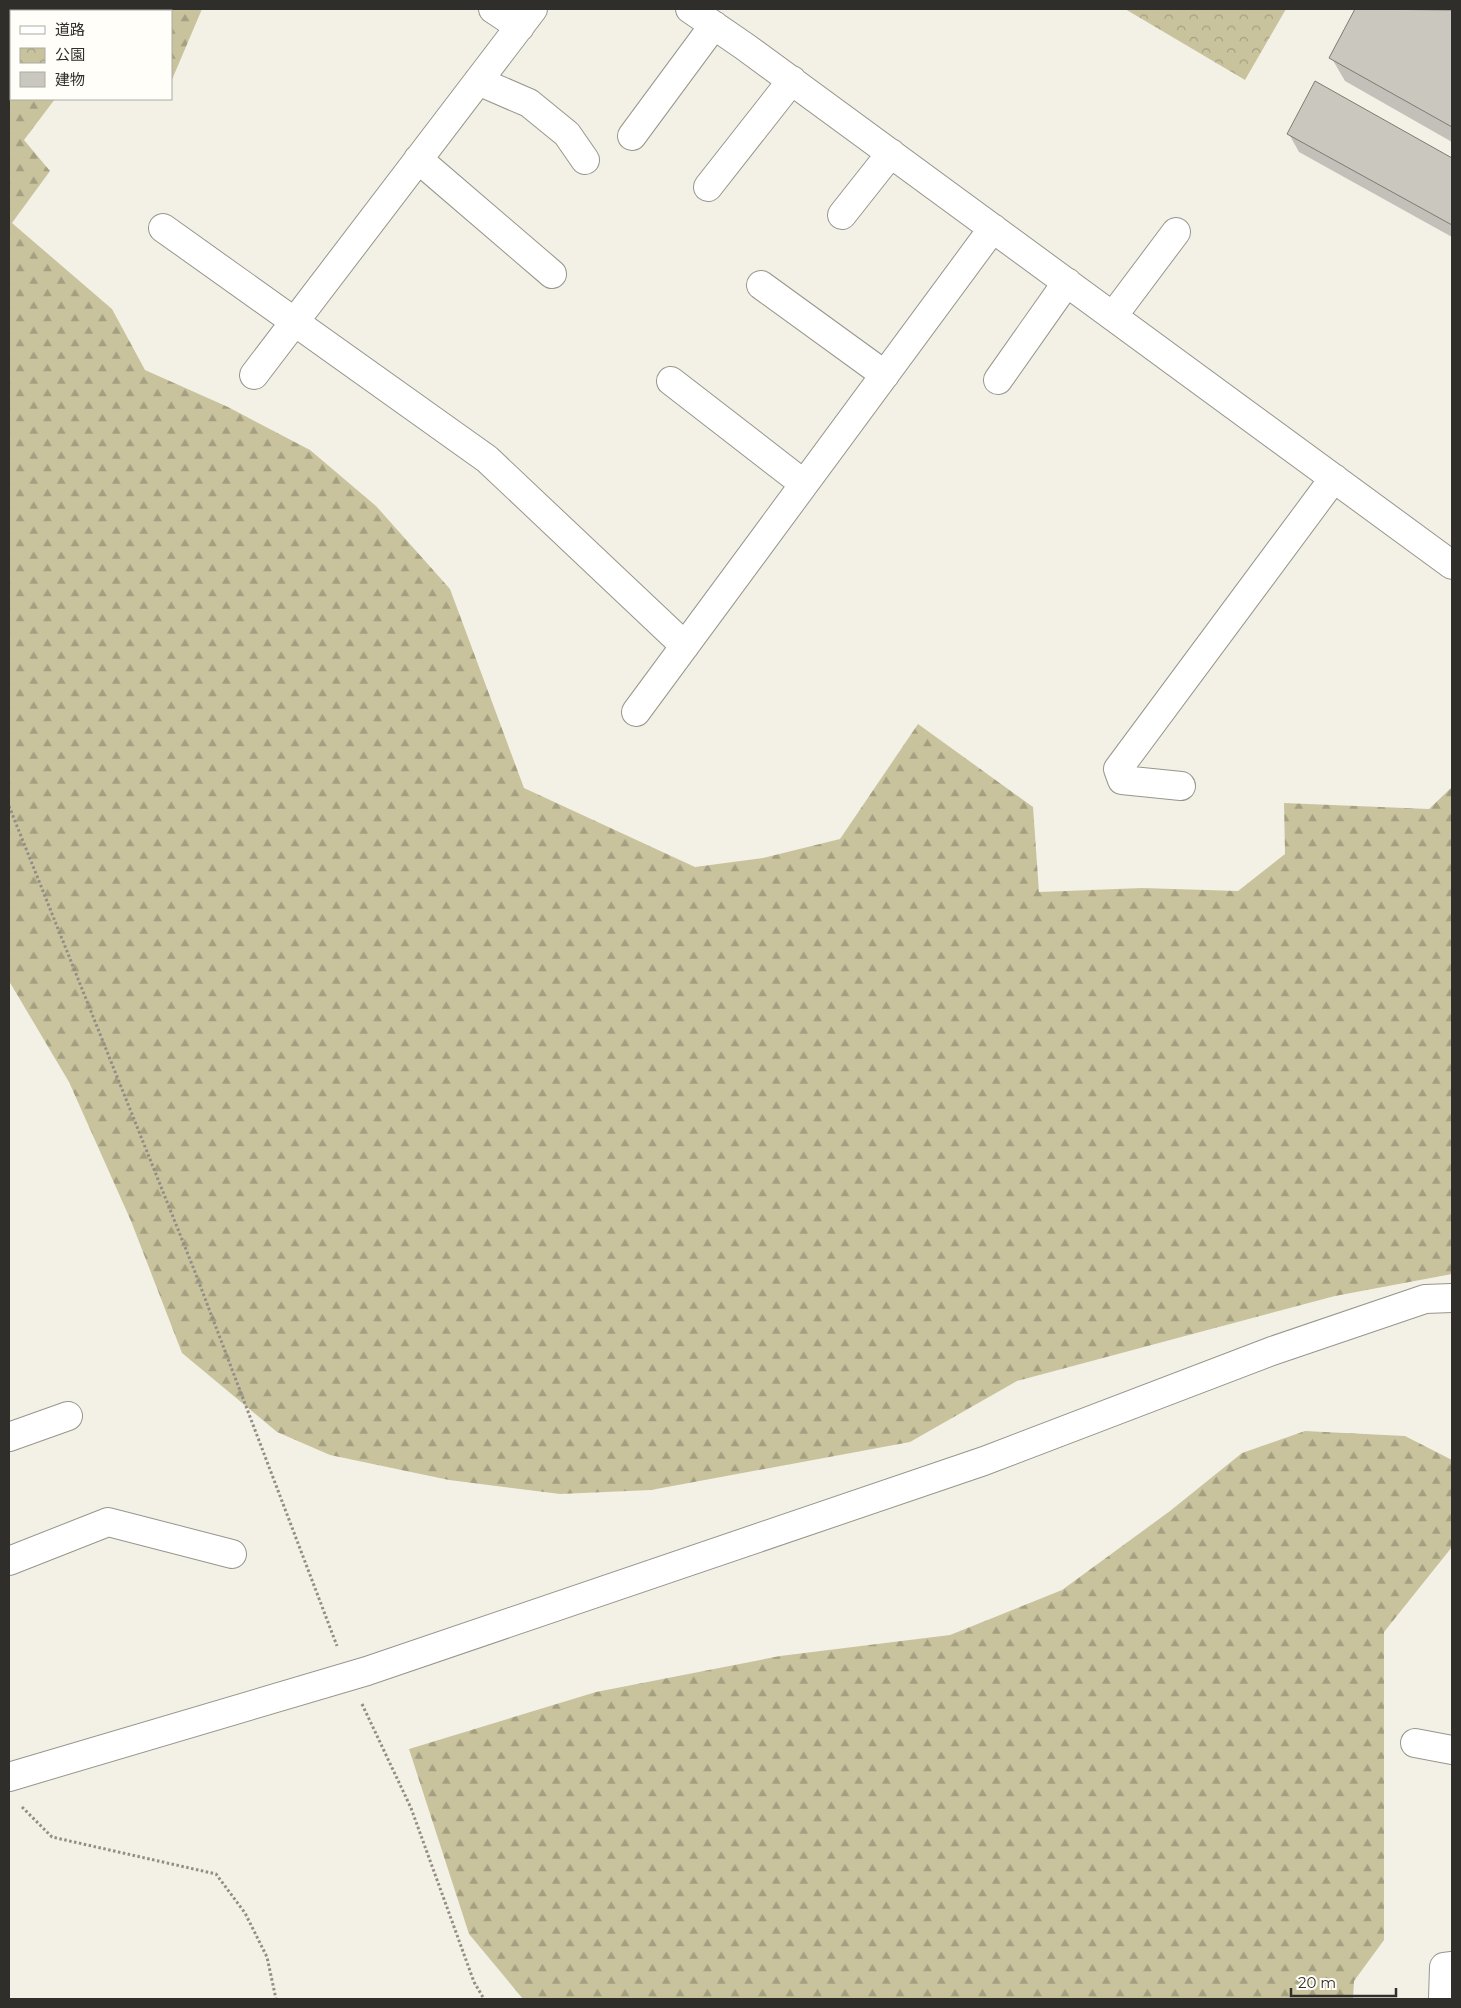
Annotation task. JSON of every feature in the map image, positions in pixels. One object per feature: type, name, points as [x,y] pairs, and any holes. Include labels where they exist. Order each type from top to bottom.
[{"type":"street","points":[[254,374],[527,18],[493,9]]},
{"type":"street","points":[[690,9],[792,80],[1452,565]]},
{"type":"street","points":[[632,136],[714,25]]},
{"type":"street","points":[[708,186],[792,80]]},
{"type":"street","points":[[478,81],[529,103],[567,134],[585,160]]},
{"type":"street","points":[[842,215],[891,153]]},
{"type":"street","points":[[418,159],[552,274]]},
{"type":"street","points":[[163,228],[487,459],[685,646]]},
{"type":"street","points":[[636,712],[993,228]]},
{"type":"street","points":[[1113,316],[1176,232]]},
{"type":"street","points":[[998,380],[1067,282]]},
{"type":"street","points":[[761,285],[885,375]]},
{"type":"street","points":[[671,381],[804,484]]},
{"type":"street","points":[[1181,786],[1122,780],[1118,768],[1334,478]]},
{"type":"street","points":[[9,1777],[349,1677],[984,1461],[1272,1351],[1425,1298],[1452,1298]]},
{"type":"street","points":[[9,1437],[68,1416]]},
{"type":"street","points":[[9,1561],[108,1522],[232,1554]]},
{"type":"street","points":[[1415,1743],[1452,1750]]},
{"type":"street","points":[[1443,1999],[1444,1967],[1452,1966]]},
{"type":"path","points":[[9,806],[195,1272],[349,1677],[411,1808],[474,1982],[484,1999]]},
{"type":"path","points":[[21,1806],[52,1838],[216,1874],[245,1913],[267,1956],[276,1999]]},
{"type":"green space","points":[[9,9],[202,9],[172,80],[172,10],[10,10],[10,100],[54,100],[24,140],[50,171],[12,223],[112,309],[145,370],[228,407],[310,450],[376,506],[450,589],[524,788],[695,867],[763,858],[840,839],[918,724],[1033,807],[1039,892],[1142,888],[1238,891],[1285,854],[1284,803],[1429,809],[1452,787],[1452,1274],[1335,1296],[1017,1381],[910,1442],[651,1490],[560,1494],[449,1480],[330,1455],[277,1432],[182,1353],[131,1221],[69,1082],[9,981]]},
{"type":"green space","points":[[1125,9],[1286,9],[1245,80]]},
{"type":"green space","points":[[1305,1431],[1405,1436],[1452,1460],[1452,1547],[1384,1632],[1384,1940],[1354,1981],[1353,1999],[523,1999],[469,1934],[409,1749],[596,1692],[780,1656],[950,1635],[1062,1590],[1170,1511],[1242,1453]]},
{"type":"building","points":[[1355,9],[1452,10],[1452,127],[1329,58]]},
{"type":"building","points":[[1315,81],[1452,158],[1452,225],[1287,134]]}]
